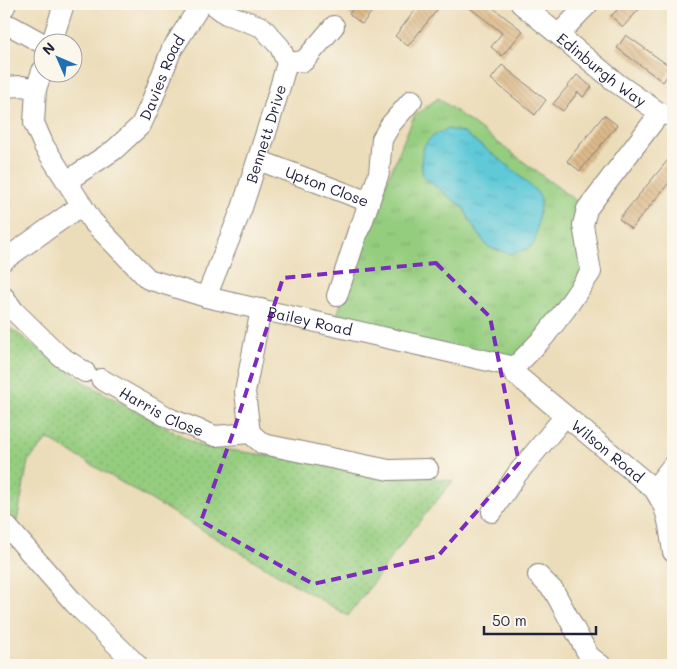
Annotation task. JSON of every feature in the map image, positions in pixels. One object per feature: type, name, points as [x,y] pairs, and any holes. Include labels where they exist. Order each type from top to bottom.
[{"type":"street","points":[[4,8],[6,4]]},
{"type":"street","points":[[55,32],[64,4]]},
{"type":"street","name":"Davies Road","points":[[67,181],[114,150],[141,125],[171,51],[201,4]]},
{"type":"street","points":[[213,4],[226,14],[262,27],[280,47],[287,63],[304,60],[334,26]]},
{"type":"street","name":"Edinburgh Way","points":[[515,367],[544,337],[591,272],[582,225],[587,209],[667,114],[618,84],[521,4]]},
{"type":"street","points":[[559,34],[588,4]]},
{"type":"street","points":[[4,25],[11,26],[32,38]]},
{"type":"street","name":"Bennett Drive","points":[[206,297],[242,208],[287,63]]},
{"type":"street","name":"Bailey Road","points":[[4,87],[22,86],[33,82]]},
{"type":"street","name":"Bailey Road","points":[[39,82],[34,123],[44,146],[92,221],[148,279],[206,297],[515,367]]},
{"type":"street","name":"Upton Close","points":[[258,160],[369,202],[379,173],[382,139],[412,100]]},
{"type":"street","points":[[337,296],[369,202]]},
{"type":"street","points":[[4,260],[82,205]]},
{"type":"street","name":"Harris Close","points":[[4,298],[14,311],[60,356],[171,419],[215,436],[250,433]]},
{"type":"street","points":[[261,309],[245,392],[250,433],[264,444],[389,470],[428,469]]},
{"type":"street","name":"Wilson Road","points":[[515,367],[514,373],[654,489],[663,503],[671,530],[673,552]]},
{"type":"street","points":[[492,512],[517,474],[565,416]]},
{"type":"street","points":[[654,489],[673,465]]},
{"type":"street","points":[[4,523],[75,604],[137,665]]},
{"type":"street","points":[[538,575],[554,591],[590,656],[600,665]]},
{"type":"highlighted area","points":[[436,263],[490,317],[519,463],[438,556],[313,584],[201,521],[233,433],[283,278]]},
{"type":"green space","points":[[438,98],[587,209],[591,272],[515,367],[333,326],[377,205],[414,116]]},
{"type":"green space","points":[[4,319],[10,328],[87,384],[200,446],[453,481],[410,533],[348,616],[48,439],[28,461],[17,522],[4,508]]},
{"type":"water","points":[[448,129],[464,133],[510,167],[537,192],[541,199],[535,241],[528,249],[510,254],[488,247],[473,226],[463,207],[423,177],[421,160],[424,147],[432,137]]},
{"type":"building","points":[[357,4],[378,4],[362,24],[349,14]]},
{"type":"building","points":[[420,4],[442,4],[408,46],[395,36]]},
{"type":"building","points":[[465,4],[488,4],[523,31],[502,56],[491,47],[502,33]]},
{"type":"building","points":[[623,4],[644,4],[623,27],[611,16]]},
{"type":"building","points":[[626,35],[672,68],[663,82],[617,48]]},
{"type":"building","points":[[502,65],[546,100],[535,115],[491,79]]},
{"type":"building","points":[[577,75],[592,87],[583,97],[578,92],[563,111],[553,104]]},
{"type":"building","points":[[604,115],[617,125],[580,171],[567,161]]},
{"type":"building","points":[[673,154],[673,178],[631,229],[619,219]]}]
